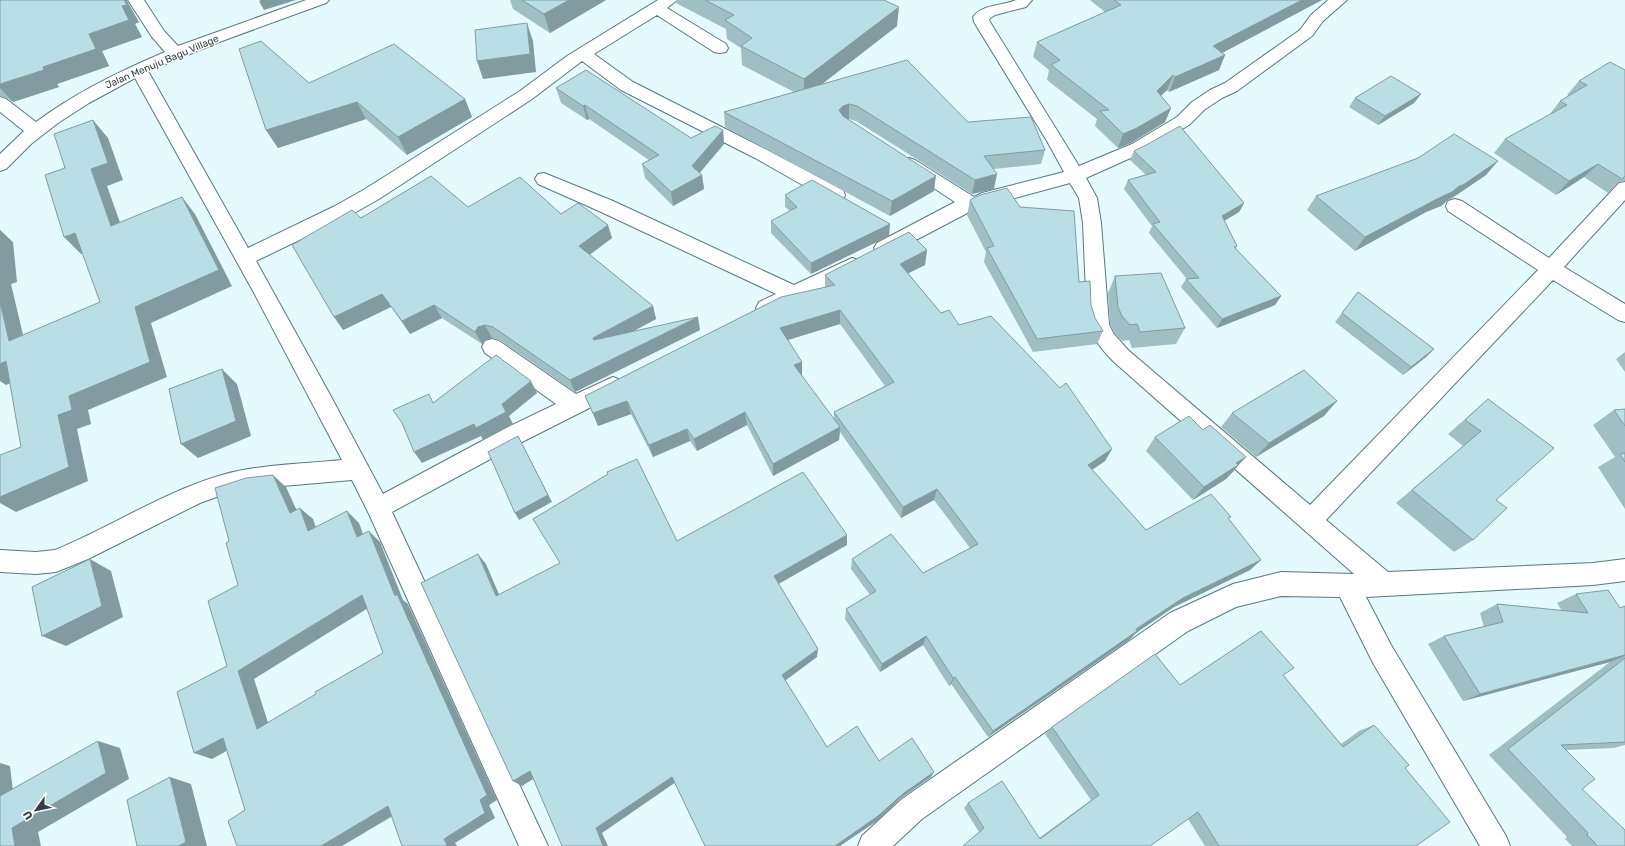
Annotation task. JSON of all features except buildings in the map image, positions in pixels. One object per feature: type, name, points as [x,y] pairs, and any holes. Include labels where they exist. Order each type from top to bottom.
[{"type":"street","points":[[136,0],[158,34],[176,54]]},
{"type":"street","name":"Jalan Menuju Bagu Village","points":[[0,165],[35,131],[93,92],[139,69],[176,54],[321,0]]},
{"type":"street","points":[[1024,0],[1021,4],[989,12],[981,17],[982,22],[1076,175],[1088,198],[1091,210],[1097,318],[1099,329],[1104,338],[1121,356],[1310,521],[1364,585],[1382,654],[1496,846]]},
{"type":"street","points":[[751,315],[970,203],[1076,175],[1138,148],[1183,121],[1198,106],[1216,94],[1232,87],[1306,32],[1317,18],[1339,0]]},
{"type":"street","points":[[244,258],[342,211],[372,194],[469,134],[583,54],[663,4],[720,48]]},
{"type":"street","points":[[583,54],[628,86],[656,102],[761,154],[852,204]]},
{"type":"street","points":[[139,69],[244,258],[378,508],[534,846]]},
{"type":"street","points":[[0,103],[35,131]]},
{"type":"street","points":[[894,155],[970,203]]},
{"type":"street","points":[[544,179],[606,206],[794,294]]},
{"type":"street","points":[[1310,521],[1551,269],[1625,188]]},
{"type":"street","points":[[1455,206],[1551,269],[1625,314]]},
{"type":"street","points":[[890,225],[908,236]]},
{"type":"street","points":[[492,347],[574,405]]},
{"type":"street","points":[[378,508],[516,434],[631,376]]},
{"type":"street","points":[[0,561],[36,563],[56,561],[80,551],[193,494],[222,485],[249,479],[358,469]]},
{"type":"street","points":[[872,846],[912,809],[1179,622],[1232,596],[1281,584],[1364,585],[1593,574],[1625,570]]}]
